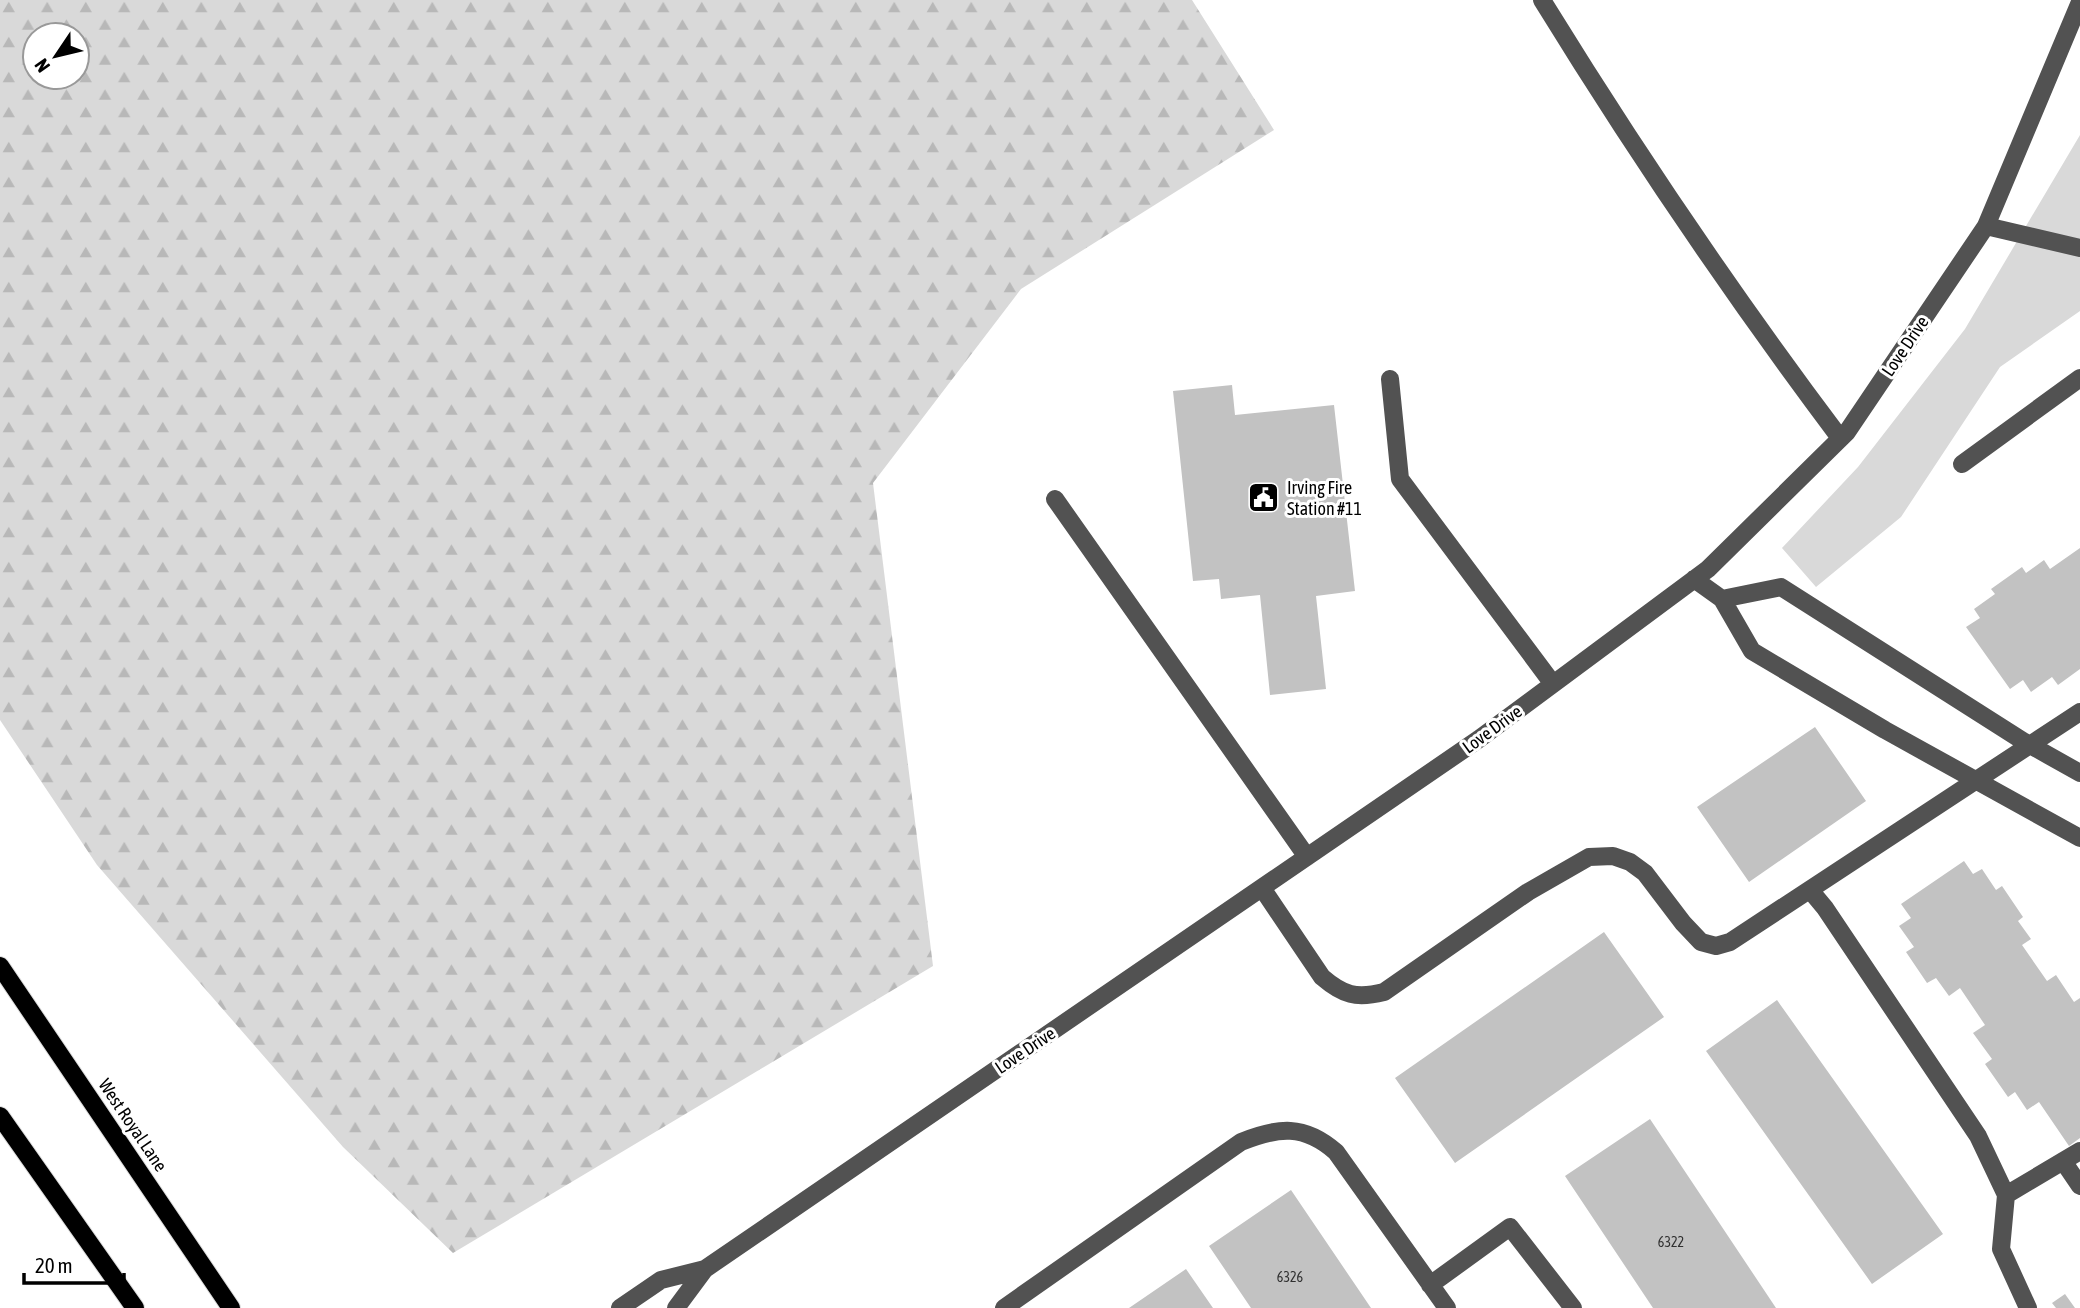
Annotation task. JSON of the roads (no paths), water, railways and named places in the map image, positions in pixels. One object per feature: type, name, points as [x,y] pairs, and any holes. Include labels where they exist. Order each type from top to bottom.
[{"type":"main road","name":"West Royal Lane","points":[[0,966],[231,1308]]},
{"type":"main road","points":[[0,1116],[135,1308]]},
{"type":"street","points":[[1542,0],[1620,127],[1774,350],[1840,438]]},
{"type":"street","name":"Love Drive","points":[[676,1308],[705,1269],[1479,739],[1708,569],[1847,432],[1986,226],[2080,2]]},
{"type":"street","points":[[1986,226],[2080,248]]},
{"type":"street","points":[[1962,464],[2080,378]]},
{"type":"street","points":[[1390,379],[1400,479],[1553,684]]},
{"type":"street","points":[[1055,499],[1307,857]]},
{"type":"street","points":[[1694,579],[1722,599],[1752,651],[1885,730],[2080,838]]},
{"type":"street","points":[[1722,599],[1782,587],[2029,745],[2080,773]]},
{"type":"street","points":[[1262,888],[1322,977],[1335,988],[1365,997],[1384,992],[1528,892],[1589,857],[1613,856],[1630,862],[1645,873],[1701,943],[1716,946],[1730,942],[1811,890],[2080,712]]},
{"type":"street","points":[[1811,890],[1978,1136],[2006,1195],[2001,1249],[2028,1308]]},
{"type":"street","points":[[1004,1308],[1241,1142],[1276,1131],[1301,1132],[1320,1138],[1336,1152],[1447,1308]]},
{"type":"street","points":[[2006,1195],[2080,1151]]},
{"type":"street","points":[[2063,1161],[2080,1186]]},
{"type":"street","points":[[1430,1284],[1510,1227],[1573,1308]]},
{"type":"street","name":"Love Drive","points":[[620,1308],[661,1280],[705,1269]]},
{"type":"place","name":"Irving Fire Station #11","points":[[1264,497]]}]
